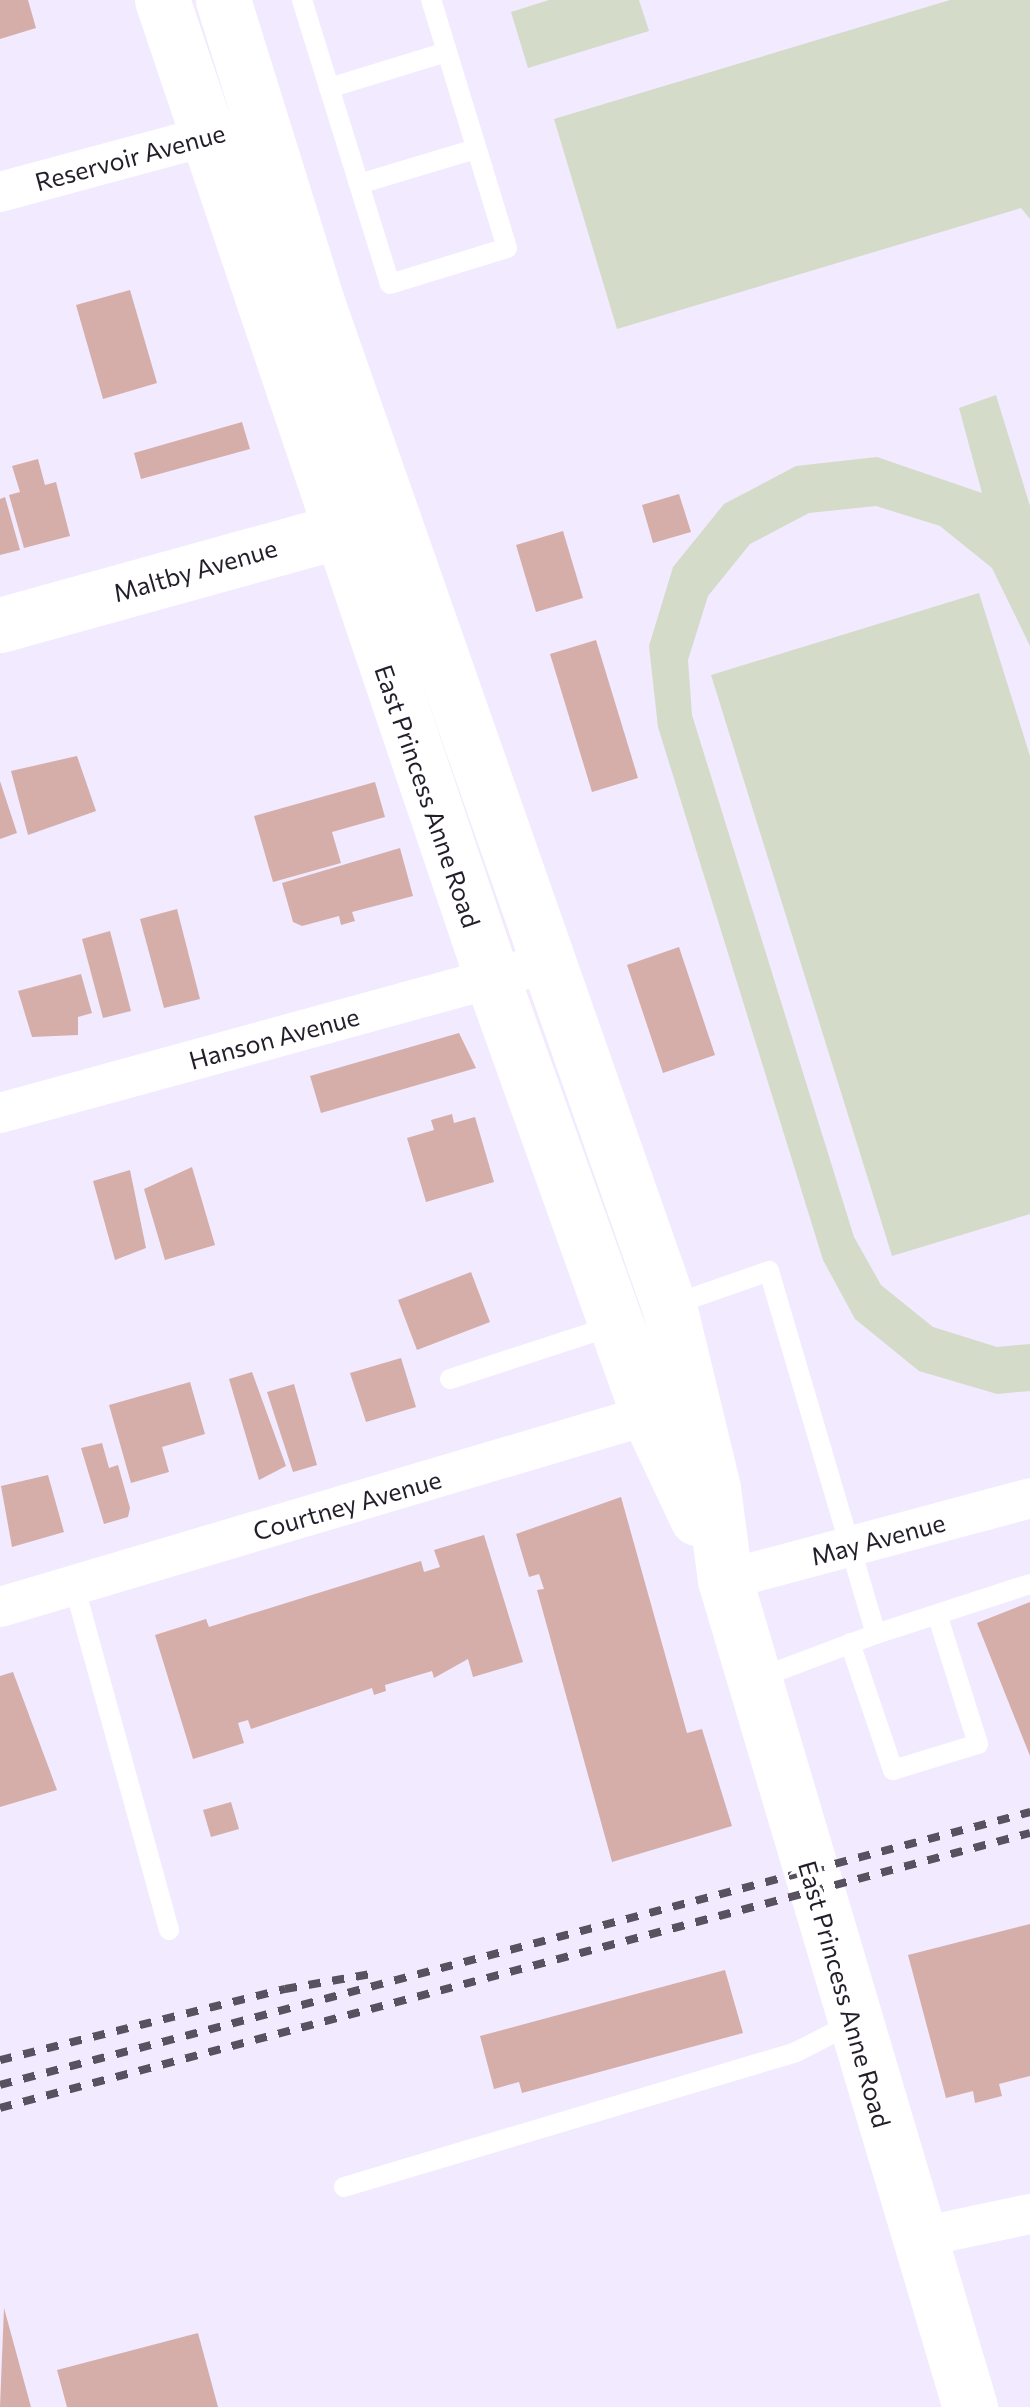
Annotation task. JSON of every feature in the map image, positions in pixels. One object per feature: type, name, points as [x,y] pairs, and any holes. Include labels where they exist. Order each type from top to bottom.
[{"type":"main road","name":"East Princess Anne Road","points":[[162,0],[336,531],[617,1324],[672,1408]]},
{"type":"main road","name":"East Princess Anne Road","points":[[222,0],[391,518],[669,1306],[672,1408],[916,2238],[970,2407]]},
{"type":"main road","name":"Maltby Avenue","points":[[0,625],[391,518]]},
{"type":"street","name":"Reservoir Avenue","points":[[0,192],[260,120]]},
{"type":"street","name":"Hanson Avenue","points":[[0,1113],[548,964]]},
{"type":"street","name":"Courtney Avenue","points":[[0,1607],[672,1408]]},
{"type":"street","name":"May Avenue","points":[[725,1580],[1030,1498]]},
{"type":"street","points":[[916,2238],[1030,2214]]},
{"type":"lane","points":[[302,0],[390,284],[507,248],[431,0]]},
{"type":"lane","points":[[329,88],[447,52]]},
{"type":"lane","points":[[359,184],[476,149]]},
{"type":"lane","points":[[669,1306],[769,1270],[876,1634]]},
{"type":"lane","points":[[450,1379],[617,1324]]},
{"type":"lane","points":[[754,1680],[876,1634],[1030,1584]]},
{"type":"lane","points":[[74,1585],[169,1930]]},
{"type":"lane","points":[[850,1644],[893,1770],[978,1744],[937,1614]]},
{"type":"lane","points":[[344,2187],[796,2052],[854,2022]]},
{"type":"green space","points":[[549,0],[639,0],[649,31],[528,68],[511,12]]},
{"type":"green space","points":[[950,0],[1030,0],[1030,219],[1021,208],[617,329],[554,119]]},
{"type":"green space","points":[[996,395],[1030,506],[1030,646],[992,568],[940,526],[876,506],[809,513],[750,544],[708,596],[688,660],[692,715],[854,1237],[881,1285],[933,1327],[997,1347],[1030,1344],[1030,1391],[997,1394],[919,1371],[855,1319],[823,1260],[658,727],[649,646],[673,567],[724,504],[796,466],[877,457],[982,493],[959,408]]},
{"type":"green space","points":[[979,593],[1030,756],[1030,1214],[892,1256],[711,675]]},
{"type":"building","points":[[0,0],[28,0],[36,28],[0,39]]},
{"type":"building","points":[[130,290],[157,383],[103,399],[76,305]]},
{"type":"building","points":[[242,422],[250,449],[141,479],[134,453]]},
{"type":"building","points":[[38,459],[45,485],[56,482],[70,536],[24,548],[9,495],[20,492],[12,466]]},
{"type":"building","points":[[679,494],[691,532],[653,543],[642,505]]},
{"type":"building","points":[[5,497],[20,550],[0,555],[0,499]]},
{"type":"building","points":[[563,531],[583,598],[536,612],[516,545]]},
{"type":"building","points":[[596,640],[638,778],[592,792],[550,654]]},
{"type":"building","points":[[77,756],[96,811],[28,835],[11,771]]},
{"type":"building","points":[[0,781],[17,833],[0,839]]},
{"type":"building","points":[[375,782],[385,817],[332,832],[341,863],[273,882],[254,816]]},
{"type":"building","points":[[400,848],[413,896],[352,912],[355,921],[341,925],[339,916],[302,926],[293,922],[282,883]]},
{"type":"building","points":[[177,909],[200,999],[164,1008],[140,919]]},
{"type":"building","points":[[110,931],[131,1011],[103,1018],[82,939]]},
{"type":"building","points":[[679,947],[715,1055],[663,1073],[627,965]]},
{"type":"building","points":[[81,974],[92,1013],[78,1017],[78,1035],[32,1037],[18,991]]},
{"type":"building","points":[[459,1033],[476,1068],[321,1113],[310,1076]]},
{"type":"building","points":[[452,1114],[454,1123],[475,1117],[494,1182],[426,1202],[407,1138],[434,1130],[431,1120]]},
{"type":"building","points":[[192,1167],[215,1245],[165,1260],[144,1189]]},
{"type":"building","points":[[130,1170],[146,1248],[115,1260],[93,1181]]},
{"type":"building","points":[[471,1272],[490,1322],[417,1350],[398,1300]]},
{"type":"building","points":[[401,1358],[416,1407],[366,1422],[350,1373]]},
{"type":"building","points":[[252,1372],[286,1466],[259,1480],[229,1379]]},
{"type":"building","points":[[190,1382],[205,1434],[162,1447],[169,1472],[131,1483],[109,1405]]},
{"type":"building","points":[[294,1384],[317,1465],[293,1472],[267,1392]]},
{"type":"building","points":[[102,1443],[109,1468],[118,1465],[130,1508],[128,1517],[104,1524],[81,1448]]},
{"type":"building","points":[[48,1475],[64,1532],[12,1547],[1,1486]]},
{"type":"building","points":[[621,1497],[687,1733],[702,1729],[732,1826],[612,1862],[537,1590],[544,1589],[539,1574],[529,1577],[516,1534]]},
{"type":"building","points":[[484,1535],[523,1662],[473,1677],[468,1659],[434,1678],[432,1671],[385,1685],[386,1691],[374,1695],[372,1688],[251,1729],[248,1720],[238,1723],[244,1743],[193,1759],[155,1635],[206,1619],[209,1627],[421,1561],[424,1572],[440,1567],[434,1550]]},
{"type":"building","points":[[1030,1602],[1030,1756],[977,1623]]},
{"type":"building","points":[[13,1672],[57,1790],[0,1807],[0,1676]]},
{"type":"building","points":[[231,1802],[239,1829],[211,1837],[203,1810]]},
{"type":"building","points":[[1030,1924],[1030,2076],[999,2084],[1002,2096],[975,2103],[973,2091],[946,2098],[908,1955]]},
{"type":"building","points":[[725,1970],[743,2033],[522,2093],[519,2082],[494,2089],[480,2036]]},
{"type":"building","points":[[4,2308],[31,2407],[0,2407]]},
{"type":"building","points":[[198,2333],[218,2407],[67,2407],[57,2370]]},
{"type":"railway","points":[[0,2085],[1030,1812]]},
{"type":"railway","points":[[0,2108],[1030,1833]]},
{"type":"railway","points":[[0,2060],[285,1989],[377,1973]]}]
